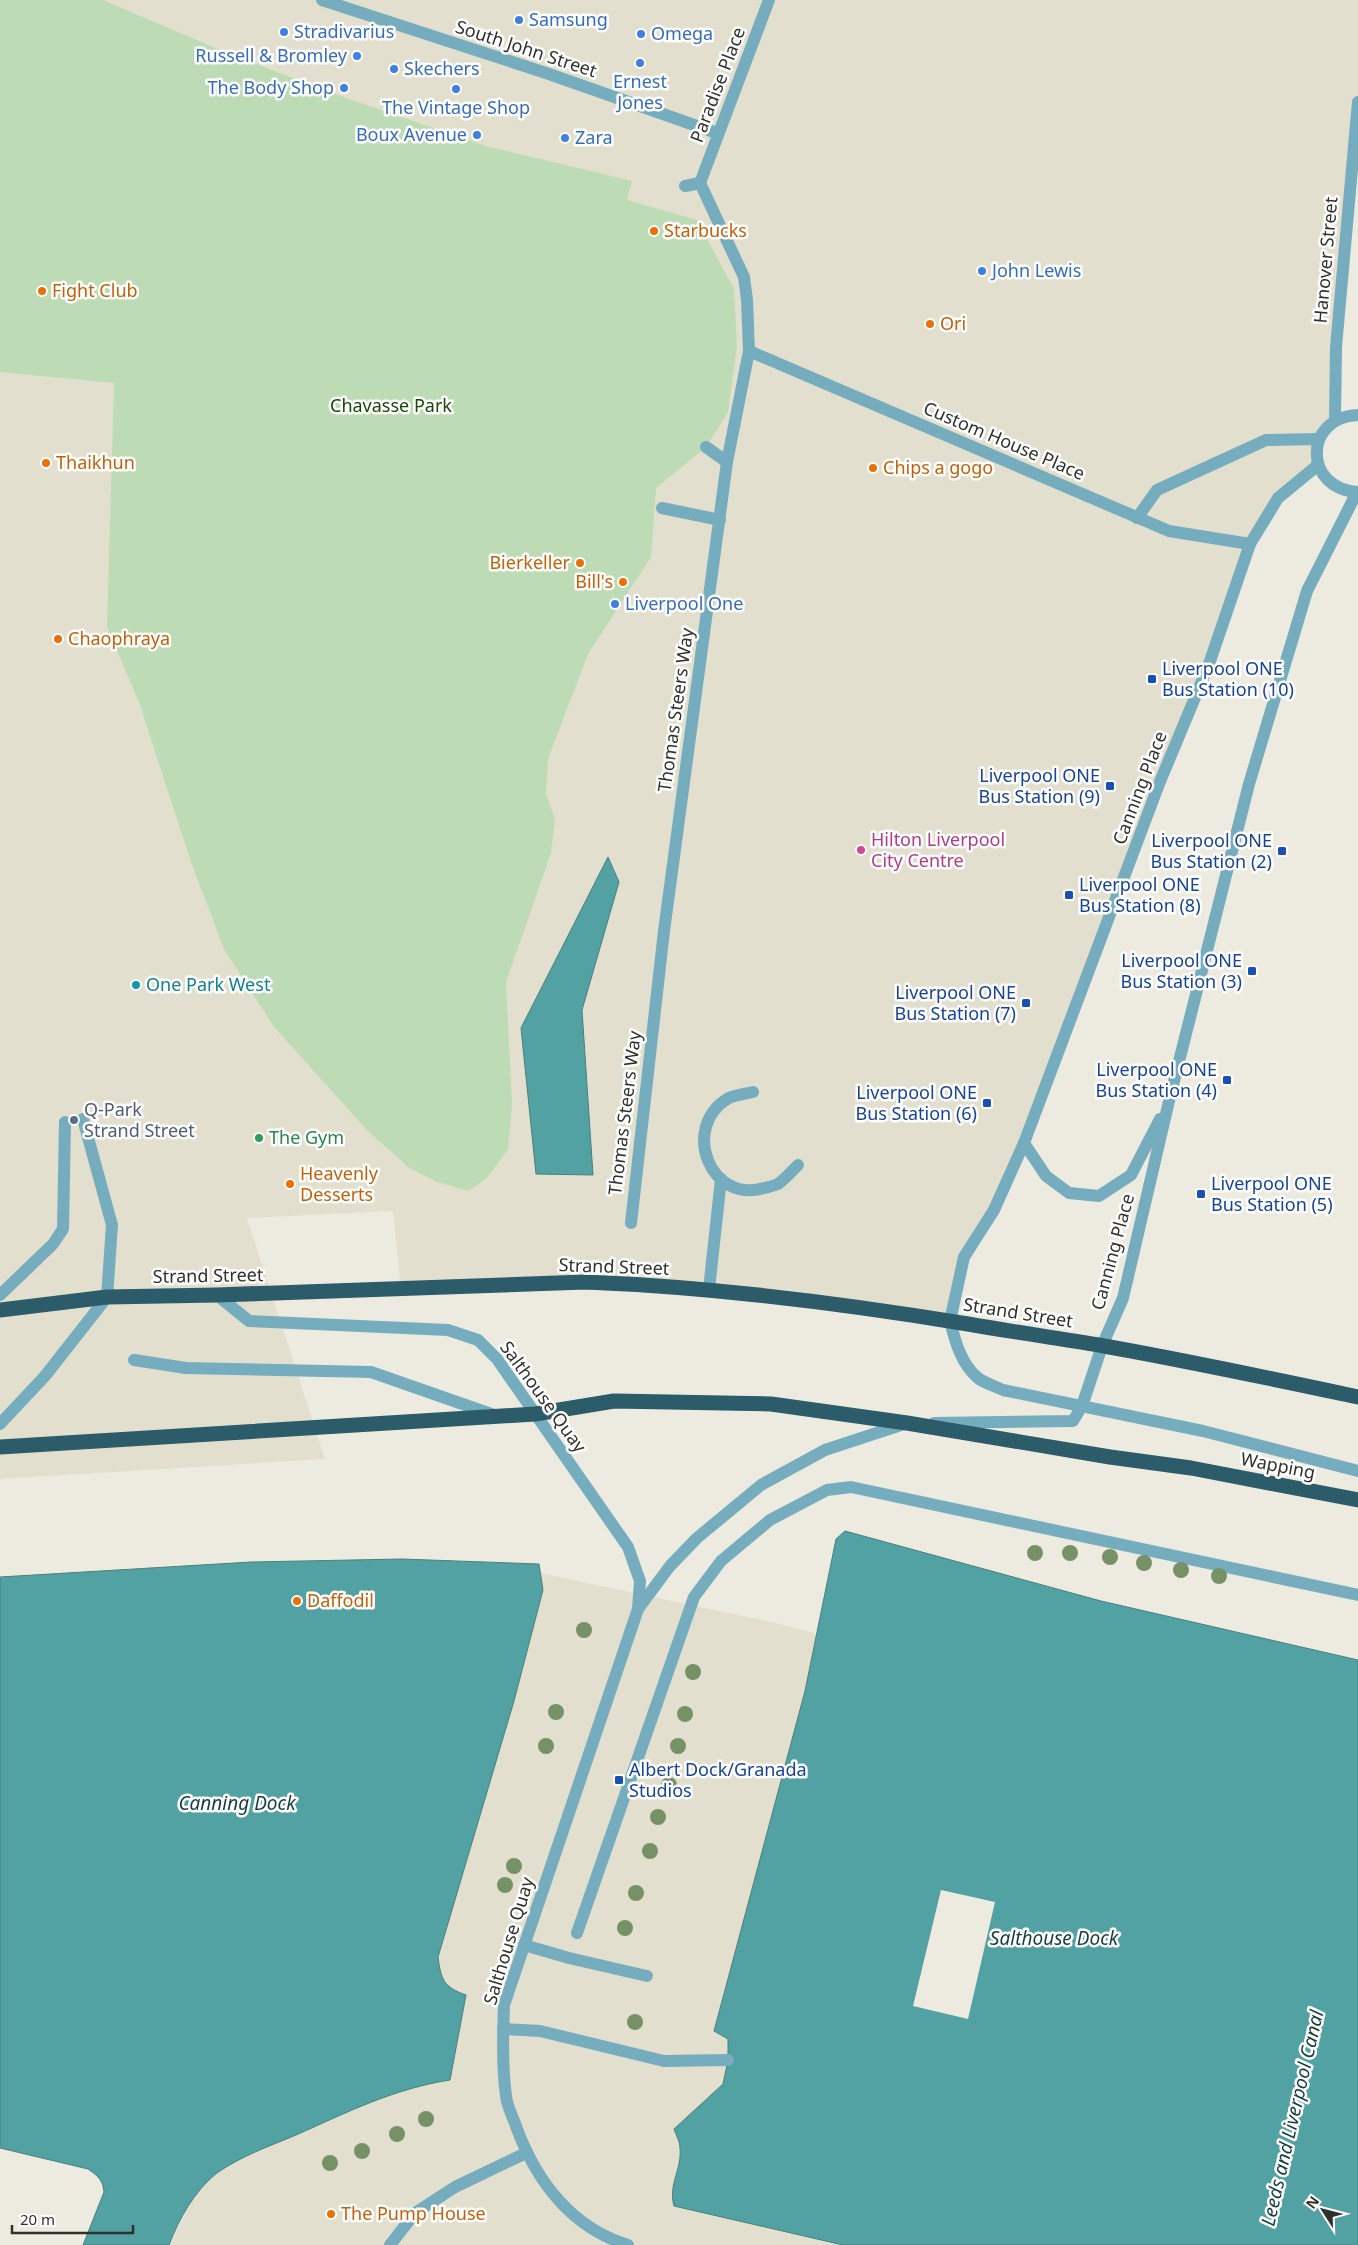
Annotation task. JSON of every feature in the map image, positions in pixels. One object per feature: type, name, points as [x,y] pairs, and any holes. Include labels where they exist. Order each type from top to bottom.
[{"type":"highway","name":"Strand Street","points":[[0,1310],[107,1297],[585,1282],[709,1289],[896,1312],[1102,1346],[1222,1368],[1358,1398]]},
{"type":"highway","points":[[0,1447],[535,1414],[614,1401],[770,1404],[907,1423]]},
{"type":"highway","name":"Wapping","points":[[907,1423],[1110,1457],[1191,1468],[1358,1500]]},
{"type":"street","name":"South John Street","points":[[322,0],[546,73],[717,133]]},
{"type":"street","name":"Paradise Place","points":[[700,183],[717,133],[769,0]]},
{"type":"street","name":"Hanover Street","points":[[1335,420],[1336,347],[1358,102]]},
{"type":"street","points":[[685,186],[700,183]]},
{"type":"street","name":"Thomas Steers Way","points":[[631,1223],[664,932],[727,462],[749,351],[747,300],[700,183]]},
{"type":"street","name":"Custom House Place","points":[[749,351],[1169,531],[1250,544]]},
{"type":"street","points":[[1358,415],[1347,415],[1335,420],[1325,428],[1319,439],[1316,452],[1318,465],[1324,476],[1333,486],[1344,491],[1358,492]]},
{"type":"street","points":[[1137,518],[1157,490],[1266,440],[1319,439]]},
{"type":"street","points":[[706,447],[727,462]]},
{"type":"street","name":"Canning Place","points":[[950,1321],[964,1257],[994,1210],[1024,1143],[1159,784],[1209,664],[1250,544],[1278,498],[1318,465]]},
{"type":"street","name":"Canning Place","points":[[907,1423],[1073,1421],[1082,1406],[1102,1346],[1123,1298],[1169,1101],[1249,784],[1308,591],[1358,492]]},
{"type":"street","points":[[662,508],[720,520]]},
{"type":"street","points":[[753,1092],[727,1099],[710,1117],[703,1140],[708,1165],[727,1184],[753,1191],[778,1184],[798,1165]]},
{"type":"street","name":"Canning Place","points":[[1024,1143],[1046,1176],[1061,1187],[1069,1192],[1099,1196],[1131,1175],[1169,1101]]},
{"type":"street","points":[[0,1424],[45,1376],[107,1297],[112,1225],[83,1119]]},
{"type":"street","points":[[0,1295],[53,1244],[62,1229],[65,1122]]},
{"type":"street","points":[[709,1289],[721,1179]]},
{"type":"street","name":"Salthouse Quay","points":[[217,1295],[249,1321],[448,1330],[478,1340],[497,1359],[628,1547],[640,1581],[638,1609],[504,2005],[503,2029],[506,2098],[526,2153],[564,2208],[591,2230],[628,2245]]},
{"type":"street","name":"Wapping","points":[[950,1321],[954,1340],[966,1364],[979,1378],[1003,1390],[1203,1431],[1358,1471]]},
{"type":"street","points":[[134,1360],[186,1368],[371,1372],[496,1416]]},
{"type":"street","name":"Salthouse Quay","points":[[638,1609],[670,1566],[697,1538],[761,1485],[825,1450],[907,1423]]},
{"type":"street","points":[[577,1933],[694,1597],[721,1561],[770,1520],[827,1490],[851,1487],[1358,1595]]},
{"type":"street","points":[[524,1945],[569,1958],[648,1976]]},
{"type":"street","points":[[503,2029],[540,2031],[664,2061],[728,2060]]},
{"type":"street","points":[[390,2245],[415,2213],[454,2187],[526,2153]]},
{"type":"shaded area","name":"Liverpool One","points":[[0,0],[1358,0],[1358,102],[1335,420],[1325,428],[1318,465],[1278,498],[1250,544],[1024,1143],[964,1257],[950,1321],[709,1289],[401,1289],[393,1211],[247,1218],[325,1459],[0,1479]]},
{"type":"shaded area","points":[[540,1573],[780,1624],[817,1634],[805,1691],[714,2030],[728,2039],[728,2060],[723,2084],[674,2129],[680,2146],[680,2161],[671,2195],[805,2236],[843,2245],[169,2245],[196,2193],[217,2173],[240,2159],[388,2095],[419,2085],[450,2080],[452,1990],[441,1978],[438,1957],[514,1701],[543,1590]]},
{"type":"green space","name":"Chavasse Park","points":[[0,0],[103,0],[232,55],[346,98],[486,146],[632,181],[627,200],[697,220],[734,289],[737,346],[728,412],[706,447],[656,488],[651,557],[588,654],[548,759],[546,793],[555,820],[551,853],[506,982],[512,1105],[508,1149],[487,1178],[468,1191],[437,1182],[408,1167],[367,1130],[274,1027],[224,949],[191,862],[139,702],[107,627],[114,383],[0,372]]},
{"type":"water","points":[[608,857],[619,882],[582,1010],[593,1175],[536,1174],[521,1028]]},
{"type":"water","name":"Salthouse Dock","points":[[845,1531],[1101,1601],[1358,1660],[1358,2245],[843,2245],[674,2206],[673,2191],[680,2148],[674,2129],[723,2084],[728,2060],[728,2039],[714,2031],[805,1691],[836,1539]]},
{"type":"water","name":"Canning Dock","points":[[402,1559],[539,1564],[543,1590],[514,1701],[438,1957],[444,1981],[452,1989],[466,1995],[450,2080],[409,2089],[371,2102],[236,2161],[217,2173],[195,2196],[183,2215],[169,2245],[83,2245],[104,2192],[102,2184],[95,2174],[88,2169],[0,2148],[0,1577],[251,1562]]},
{"type":"pier","points":[[941,1890],[995,1902],[968,2019],[913,2006]]},
{"type":"place","name":"Samsung","points":[[519,20]]},
{"type":"place","name":"Stradivarius","points":[[284,32]]},
{"type":"place","name":"Omega","points":[[641,34]]},
{"type":"place","name":"Russell & Bromley","points":[[357,56]]},
{"type":"place","name":"Ernest Jones","points":[[640,63]]},
{"type":"place","name":"Skechers","points":[[394,69]]},
{"type":"place","name":"The Body Shop","points":[[344,88]]},
{"type":"place","name":"The Vintage Shop","points":[[456,89]]},
{"type":"place","name":"Boux Avenue","points":[[477,135]]},
{"type":"place","name":"Zara","points":[[565,138]]},
{"type":"place","name":"Starbucks","points":[[654,231]]},
{"type":"place","name":"John Lewis","points":[[982,271]]},
{"type":"place","name":"Fight Club","points":[[42,291]]},
{"type":"place","name":"Ori","points":[[930,324]]},
{"type":"place","name":"Thaikhun","points":[[46,463]]},
{"type":"place","name":"Chips a gogo","points":[[873,468]]},
{"type":"place","name":"Bierkeller","points":[[580,563]]},
{"type":"place","name":"Bill's","points":[[623,582]]},
{"type":"place","name":"Liverpool One","points":[[615,604]]},
{"type":"place","name":"Chaophraya","points":[[58,639]]},
{"type":"place","name":"Liverpool ONE Bus Station (10)","points":[[1152,679]]},
{"type":"place","name":"Liverpool ONE Bus Station (9)","points":[[1110,786]]},
{"type":"place","name":"Hilton Liverpool City Centre","points":[[861,850]]},
{"type":"place","name":"Liverpool ONE Bus Station (2)","points":[[1282,851]]},
{"type":"place","name":"Liverpool ONE Bus Station (8)","points":[[1069,895]]},
{"type":"place","name":"Liverpool ONE Bus Station (3)","points":[[1252,971]]},
{"type":"place","name":"One Park West","points":[[136,985]]},
{"type":"place","name":"Liverpool ONE Bus Station (7)","points":[[1026,1003]]},
{"type":"place","name":"Liverpool ONE Bus Station (4)","points":[[1227,1080]]},
{"type":"place","name":"Liverpool ONE Bus Station (6)","points":[[987,1103]]},
{"type":"place","name":"Q-Park Strand Street","points":[[74,1120]]},
{"type":"place","name":"The Gym","points":[[259,1138]]},
{"type":"place","name":"Heavenly Desserts","points":[[290,1184]]},
{"type":"place","name":"Liverpool ONE Bus Station (5)","points":[[1201,1194]]},
{"type":"place","name":"Daffodil","points":[[297,1601]]},
{"type":"place","name":"Albert Dock/Granada Studios","points":[[619,1780]]},
{"type":"place","name":"The Pump House","points":[[331,2214]]},
{"type":"water label","name":"Leeds and Liverpool Canal","points":[[1292,2118]]}]
